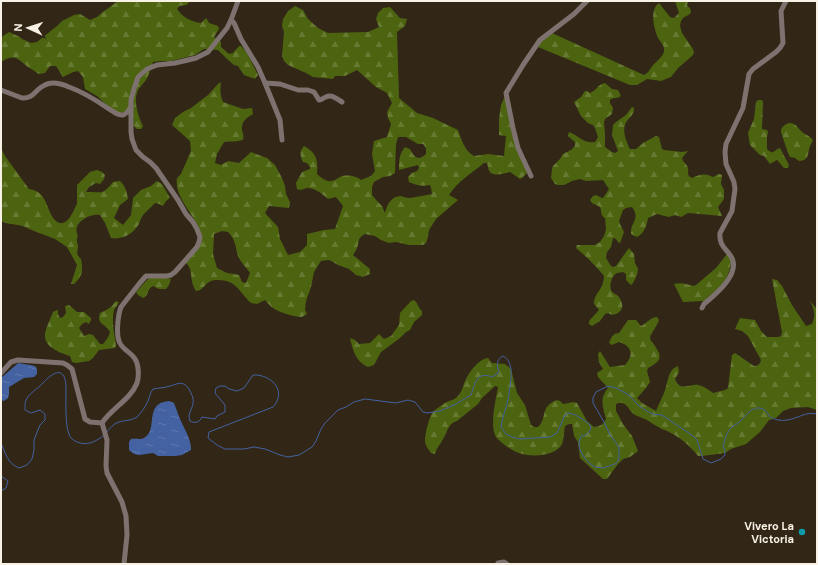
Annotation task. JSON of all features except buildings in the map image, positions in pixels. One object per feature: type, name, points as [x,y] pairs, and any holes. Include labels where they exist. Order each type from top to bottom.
[{"type":"street","points":[[124,564],[127,535],[126,516],[122,502],[107,473],[106,466],[108,444],[103,425],[105,419],[123,402],[138,381],[138,369],[135,359],[118,340],[118,318],[121,308],[146,276],[167,276],[175,272],[197,247],[200,237],[193,222],[186,214],[156,168],[136,150],[131,132],[131,104],[134,89],[138,77],[147,69],[158,65],[181,62],[196,58],[208,52],[231,20],[238,1]]},
{"type":"street","points":[[532,176],[518,148],[506,93],[540,40],[565,22],[587,1]]},
{"type":"street","points":[[702,308],[704,304],[728,281],[733,267],[733,260],[730,254],[723,248],[720,235],[732,211],[734,189],[734,182],[726,164],[726,144],[743,108],[749,74],[753,69],[776,52],[781,46],[782,11],[786,1]]},
{"type":"street","points":[[231,20],[258,67],[265,83],[280,120],[282,140]]},
{"type":"street","points":[[1,90],[22,98],[28,98],[44,85],[56,83],[67,86],[94,98],[115,113],[122,115],[128,111],[131,104]]},
{"type":"street","points":[[265,83],[280,84],[298,90],[308,90],[314,92],[319,100],[328,96],[335,97],[342,102]]},
{"type":"street","points":[[1,372],[12,362],[18,360],[67,365],[74,373],[85,419],[90,422],[103,425]]},
{"type":"street","points":[[498,563],[504,562],[507,564]]},
{"type":"green space","points":[[118,1],[191,1],[186,5],[179,6],[177,9],[184,17],[194,22],[201,23],[206,18],[209,23],[218,26],[219,29],[214,37],[221,42],[221,47],[229,54],[233,53],[239,46],[241,46],[247,53],[258,75],[255,79],[244,75],[238,66],[234,65],[218,50],[204,49],[195,55],[171,61],[153,62],[146,80],[137,94],[137,108],[139,118],[143,126],[141,129],[137,129],[133,125],[134,119],[124,112],[120,113],[109,107],[97,96],[85,89],[83,77],[78,71],[63,77],[56,66],[50,66],[45,73],[39,74],[15,58],[7,59],[1,62],[1,39],[9,32],[31,43],[37,42],[62,21],[74,15],[80,14],[90,20],[97,17]]},
{"type":"green space","points":[[675,1],[688,1],[687,6],[690,8],[691,12],[683,18],[680,26],[682,33],[693,49],[694,53],[671,77],[661,81],[647,79],[637,85],[630,85],[538,47],[540,43],[552,33],[644,75],[661,57],[664,51],[655,29],[653,19],[654,10],[659,3],[670,17],[674,18],[679,13]]},
{"type":"green space","points":[[295,6],[303,10],[308,19],[318,28],[328,33],[368,32],[379,27],[376,19],[378,13],[383,8],[390,7],[400,18],[407,19],[405,26],[397,32],[399,98],[417,113],[433,118],[458,130],[466,148],[474,156],[488,154],[504,156],[506,136],[499,135],[499,119],[501,105],[505,96],[527,173],[520,179],[510,172],[494,174],[489,171],[487,163],[484,163],[461,181],[449,195],[458,200],[436,219],[429,230],[426,243],[423,245],[409,245],[396,242],[389,243],[375,236],[363,235],[360,238],[353,255],[370,269],[370,274],[363,277],[356,275],[349,269],[329,260],[321,261],[314,272],[306,301],[305,310],[307,314],[302,317],[276,310],[265,300],[257,304],[251,303],[234,284],[229,282],[217,280],[211,281],[200,290],[196,291],[193,286],[188,264],[185,262],[200,246],[202,236],[195,220],[184,204],[177,187],[177,178],[181,174],[191,151],[190,141],[172,125],[175,118],[208,95],[221,82],[220,92],[223,102],[243,109],[252,108],[253,114],[243,122],[243,140],[224,142],[217,154],[215,163],[221,165],[228,161],[239,163],[251,152],[267,158],[275,165],[285,186],[286,194],[290,202],[289,208],[269,206],[265,213],[278,227],[280,239],[288,255],[300,252],[307,245],[307,234],[335,229],[343,206],[336,197],[328,199],[313,189],[297,189],[296,183],[302,172],[310,169],[307,163],[303,162],[301,150],[304,146],[312,151],[317,161],[317,174],[327,181],[333,181],[345,176],[354,177],[361,180],[371,176],[375,171],[372,154],[374,141],[387,137],[391,124],[387,112],[392,103],[387,93],[376,87],[357,70],[345,76],[335,76],[333,79],[313,77],[288,65],[282,56],[284,32],[282,26],[283,19],[288,11]],"holes":[[[398,137],[406,137],[418,144],[423,144],[426,148],[426,154],[421,158],[416,158],[410,149],[405,147],[400,155],[399,170],[418,165],[419,168],[417,171],[408,177],[409,182],[424,186],[430,185],[432,194],[410,198],[398,196],[392,199],[388,204],[385,213],[382,206],[372,195],[372,187],[374,182],[395,173],[396,144]],[[222,231],[228,232],[233,238],[238,256],[250,273],[246,283],[242,282],[239,275],[227,273],[217,268],[213,254],[214,234]]]},
{"type":"green space","points":[[605,83],[612,89],[618,90],[621,96],[610,100],[613,108],[612,114],[605,119],[604,122],[605,147],[615,153],[618,151],[612,135],[613,125],[626,115],[632,107],[634,108],[634,112],[625,124],[624,128],[630,149],[636,149],[643,143],[656,136],[659,137],[662,149],[664,150],[682,152],[688,151],[682,158],[688,167],[689,176],[692,178],[702,174],[713,177],[719,174],[722,175],[721,184],[724,190],[724,199],[718,207],[722,216],[688,213],[681,217],[675,215],[669,217],[657,214],[648,218],[645,229],[642,234],[637,237],[631,234],[636,215],[632,207],[623,210],[619,221],[624,232],[620,243],[613,238],[606,258],[611,266],[616,266],[629,248],[634,254],[635,263],[638,269],[637,275],[631,285],[626,280],[626,274],[623,272],[615,274],[612,278],[610,288],[612,292],[620,298],[622,308],[616,314],[605,314],[600,321],[592,326],[589,324],[589,321],[599,310],[594,304],[594,301],[602,286],[604,276],[591,261],[576,248],[577,245],[595,245],[600,242],[604,236],[606,230],[605,218],[602,215],[600,207],[592,203],[590,200],[596,195],[603,198],[609,189],[603,180],[586,181],[580,179],[564,185],[558,185],[555,184],[551,178],[553,166],[563,154],[575,146],[575,142],[568,136],[569,132],[588,142],[595,142],[598,137],[593,125],[588,123],[581,116],[574,102],[581,97],[585,91],[590,93]]},
{"type":"green space","points":[[758,100],[762,100],[763,102],[762,129],[767,130],[768,132],[767,149],[772,152],[780,148],[789,165],[788,168],[784,168],[777,160],[770,164],[764,156],[760,155],[750,145],[748,133],[754,119],[756,102]]},
{"type":"green space","points":[[789,123],[795,125],[813,140],[807,158],[803,160],[799,161],[790,157],[788,153],[781,132],[783,126]]},
{"type":"green space","points":[[1,148],[5,156],[29,189],[40,194],[53,217],[59,223],[67,220],[77,204],[77,185],[90,172],[97,170],[105,175],[104,179],[100,184],[96,183],[89,187],[86,192],[101,192],[106,190],[113,182],[120,181],[126,189],[128,199],[120,205],[114,218],[123,225],[131,215],[133,198],[141,190],[151,186],[157,181],[162,184],[170,198],[163,206],[155,203],[143,215],[134,231],[127,236],[111,238],[100,215],[87,217],[79,223],[77,227],[77,253],[81,259],[82,273],[74,284],[71,284],[77,265],[67,247],[55,239],[20,225],[9,224],[1,221]]},
{"type":"green space","points":[[727,254],[731,260],[730,267],[726,279],[722,284],[704,301],[683,302],[674,284],[682,283],[694,286],[696,285],[716,268]]},
{"type":"green space","points":[[160,277],[171,279],[166,289],[159,289],[153,286],[149,289],[145,297],[143,298],[138,295],[136,292],[149,278]]},
{"type":"green space","points":[[772,279],[777,280],[782,286],[792,305],[806,326],[812,324],[814,317],[810,301],[817,309],[817,410],[808,407],[791,408],[783,411],[776,418],[769,420],[760,432],[746,444],[731,449],[725,453],[698,456],[688,446],[668,431],[661,429],[647,420],[635,415],[625,404],[616,404],[616,411],[632,436],[638,451],[630,457],[623,459],[607,479],[603,479],[580,458],[578,442],[574,436],[572,424],[565,426],[562,444],[559,448],[544,455],[522,454],[516,452],[501,442],[495,436],[493,424],[498,387],[495,386],[482,398],[478,404],[451,424],[435,454],[431,453],[426,445],[425,442],[429,420],[433,412],[445,403],[457,397],[472,369],[478,363],[488,358],[492,363],[505,364],[511,369],[517,393],[525,405],[531,425],[534,427],[538,427],[541,424],[548,406],[557,400],[563,404],[573,402],[577,403],[587,421],[594,427],[601,425],[606,419],[603,407],[603,396],[608,388],[598,377],[597,373],[603,369],[599,362],[598,354],[600,351],[610,367],[625,365],[630,358],[629,348],[619,342],[612,345],[609,343],[612,336],[619,333],[628,320],[636,320],[641,326],[655,317],[659,320],[650,337],[660,357],[656,363],[648,368],[647,371],[650,382],[637,398],[642,403],[656,411],[665,390],[669,375],[675,367],[678,366],[679,372],[675,379],[680,386],[698,385],[713,393],[725,390],[728,388],[732,355],[735,353],[754,366],[757,366],[761,360],[748,336],[742,331],[735,329],[740,318],[755,320],[761,331],[767,337],[781,336],[782,332]]},
{"type":"green space","points":[[414,300],[422,311],[422,315],[414,322],[410,330],[381,352],[374,365],[368,367],[360,362],[355,355],[350,338],[359,344],[370,343],[379,334],[384,339],[391,336],[399,325],[400,313],[411,301]]},
{"type":"green space","points":[[116,301],[119,302],[114,309],[113,315],[115,348],[99,350],[89,361],[76,363],[72,362],[70,356],[54,350],[46,341],[46,331],[53,312],[58,310],[60,318],[63,317],[66,313],[65,306],[69,305],[77,312],[84,312],[91,318],[89,324],[86,322],[79,328],[84,336],[89,334],[93,335],[100,344],[103,344],[110,332],[100,322],[100,313],[113,305]]},
{"type":"water","points":[[19,363],[35,366],[37,369],[37,374],[34,377],[24,378],[9,387],[8,398],[4,401],[1,400],[1,378]]},
{"type":"water","points":[[169,401],[174,403],[189,439],[191,450],[182,455],[175,456],[158,456],[153,453],[139,455],[134,454],[129,450],[129,442],[131,439],[142,439],[148,434],[151,429],[156,406]]},
{"type":"waterway","points":[[106,433],[117,423],[137,417],[146,405],[153,389],[180,383],[187,387],[193,397],[193,403],[189,414],[190,421],[197,422],[202,417],[215,419],[217,416],[225,412],[225,405],[215,393],[216,388],[225,386],[229,389],[237,391],[244,388],[253,375],[258,375],[269,379],[276,386],[279,396],[274,406],[209,432],[208,438],[225,449],[244,449],[254,447],[288,457],[299,455],[312,447],[325,423],[338,410],[354,402],[365,399],[396,403],[408,400],[415,402],[423,412],[427,413],[440,411],[471,395],[475,382],[480,377],[492,377],[497,374],[499,371],[497,365],[498,360],[503,356],[509,362],[511,370],[508,398],[501,427],[506,434],[520,439],[550,437],[557,433],[565,415],[569,413],[572,414],[581,418],[591,426],[588,433],[581,436],[579,442],[580,450],[584,457],[595,467],[603,468],[615,464],[619,457],[619,447],[610,435],[593,403],[593,398],[596,392],[608,386],[616,388],[629,395],[639,406],[652,414],[662,415],[693,436],[697,440],[703,459],[711,463],[721,459],[725,455],[723,446],[731,428],[755,408],[763,409],[769,416],[780,420],[791,419],[805,414],[817,414]]},
{"type":"waterway","points":[[1,443],[7,458],[15,466],[19,468],[27,465],[32,459],[34,440],[40,425],[45,420],[45,414],[40,410],[31,413],[25,410],[25,404],[29,396],[48,378],[58,373],[63,375],[65,381],[66,419],[70,437],[73,440],[84,444],[94,442],[103,436]]},
{"type":"waterway","points":[[1,476],[8,481],[6,488],[1,491]]},
{"type":"place","name":"Vivero La Victoria","points":[[802,532]]}]
